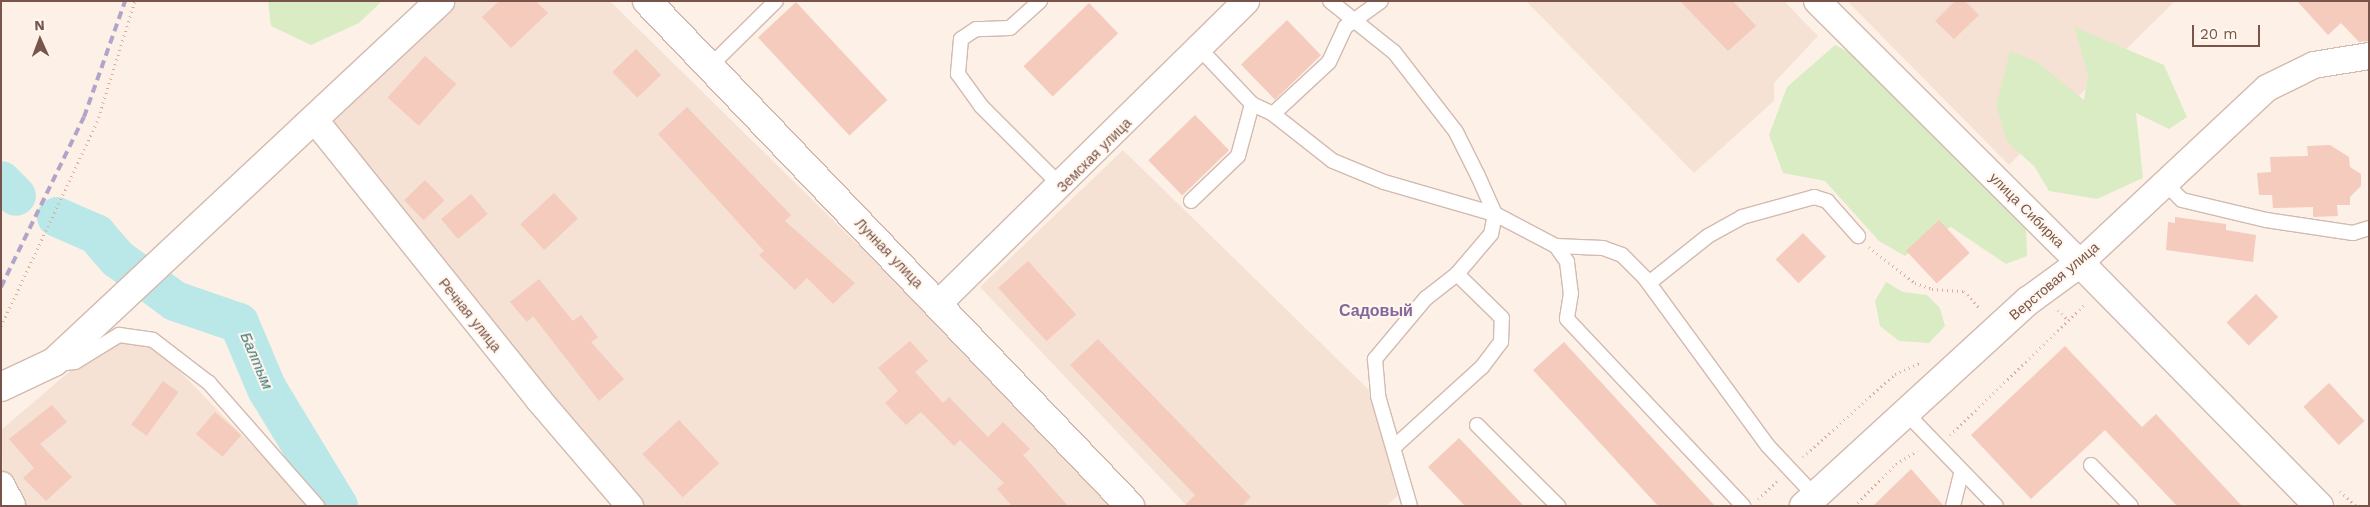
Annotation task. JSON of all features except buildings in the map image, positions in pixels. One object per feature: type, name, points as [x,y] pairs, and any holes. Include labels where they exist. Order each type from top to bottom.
[{"type":"street","points":[[1,387],[54,362],[113,305],[170,256],[440,1]]},
{"type":"street","name":"Лунная улица","points":[[647,1],[711,65],[1130,506]]},
{"type":"street","name":"Земская улица","points":[[938,304],[1062,188],[1200,50],[1246,1]]},
{"type":"street","name":"улица Сибирка","points":[[1817,1],[2080,263],[2329,498]]},
{"type":"street","name":"Верстовая улица","points":[[1809,501],[2028,301],[2080,263],[2241,109],[2293,72],[2369,56]]},
{"type":"street","name":"Речная улица","points":[[314,119],[539,400],[630,506]]},
{"type":"street","points":[[1,486],[11,506]]},
{"type":"lane","points":[[711,65],[776,1]]},
{"type":"lane","points":[[1040,1],[1010,28],[976,29],[962,39],[958,74],[982,106],[1062,188]]},
{"type":"lane","points":[[1330,1],[1394,52],[1435,102],[1456,132],[1495,214],[1491,234],[1457,274],[1426,298],[1375,359],[1373,372],[1410,506]]},
{"type":"lane","points":[[1273,114],[1329,62],[1352,20],[1381,1]]},
{"type":"lane","points":[[1200,50],[1252,104],[1273,114],[1333,161],[1384,182],[1495,214],[1556,246],[1603,248],[1622,255],[1649,283],[1790,469],[1809,501]]},
{"type":"lane","points":[[1191,201],[1238,156],[1252,104]]},
{"type":"lane","points":[[2164,182],[2182,200],[2266,220],[2353,233],[2369,228]]},
{"type":"lane","points":[[1649,283],[1708,236],[1742,217],[1814,197],[1827,201],[1858,236]]},
{"type":"lane","points":[[1556,246],[1567,262],[1569,278],[1567,319],[1743,506]]},
{"type":"lane","points":[[1394,447],[1482,367],[1501,342],[1502,318],[1457,274]]},
{"type":"lane","points":[[54,362],[60,366],[75,362],[119,335],[153,340],[209,383],[316,506]]},
{"type":"lane","points":[[1906,413],[1996,506]]},
{"type":"lane","points":[[1477,424],[1558,506]]},
{"type":"lane","points":[[2091,465],[2132,506]]},
{"type":"lane","points":[[1953,506],[1962,470]]},
{"type":"path","points":[[1,326],[97,122],[135,1]]},
{"type":"path","points":[[1858,236],[1915,283],[1932,289],[1964,291],[1980,310]]},
{"type":"path","points":[[1854,506],[1907,455],[1939,446],[2086,302]]},
{"type":"path","points":[[1973,316],[1986,303]]},
{"type":"path","points":[[1751,506],[1895,374],[1925,359]]},
{"type":"path","points":[[2329,498],[2356,506]]},
{"type":"shaded area","points":[[455,1],[610,1],[944,329],[1111,506],[641,506],[326,125]]},
{"type":"shaded area","points":[[1526,1],[1784,1],[1818,36],[1774,83],[1774,101],[1694,173]]},
{"type":"shaded area","points":[[1847,1],[2175,1],[2009,165]]},
{"type":"shaded area","points":[[1123,150],[1368,389],[1398,495],[1387,506],[1187,506],[980,287]]},
{"type":"shaded area","points":[[121,340],[147,342],[164,355],[311,506],[15,506],[4,494],[1,430],[77,365]]},
{"type":"green space","points":[[268,1],[382,1],[359,23],[311,45],[271,26]]},
{"type":"green space","points":[[2074,27],[2164,65],[2187,117],[2169,129],[2136,113],[2143,178],[2097,199],[2049,191],[2034,166],[2007,142],[1996,105],[2010,51],[2037,62],[2084,100],[2088,75]]},
{"type":"green space","points":[[1835,45],[1854,55],[2026,227],[2027,256],[2006,264],[1951,227],[1925,237],[1905,256],[1879,241],[1825,181],[1783,173],[1769,135],[1787,87]]},
{"type":"green space","points":[[1886,282],[1903,292],[1927,295],[1940,308],[1945,326],[1929,343],[1899,341],[1880,326],[1875,301]]},
{"type":"waterway","name":"Балтым","points":[[1,181],[16,196]]},
{"type":"waterway","name":"Балтым","points":[[57,217],[96,234],[118,259],[175,301],[239,323],[267,389],[338,506]]},
{"type":"railway","points":[[1,287],[84,117],[125,1]]},
{"type":"district","name":"Садовый","points":[[1376,311]]}]
